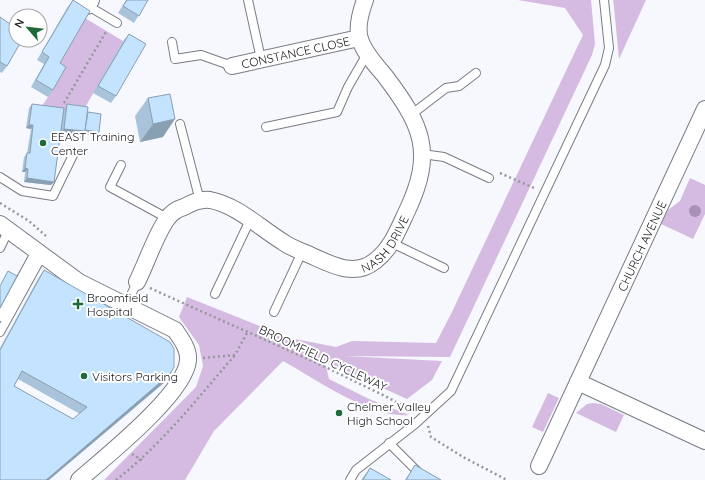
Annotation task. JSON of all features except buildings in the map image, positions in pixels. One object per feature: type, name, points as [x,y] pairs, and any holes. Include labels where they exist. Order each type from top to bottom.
[{"type":"street","points":[[359,38],[359,23],[365,0]]},
{"type":"street","name":"CONSTANCE CLOSE","points":[[232,66],[359,38]]},
{"type":"street","name":"NASH DRIVE","points":[[167,218],[176,210],[200,201],[208,200],[232,208],[285,244],[337,267],[361,269],[384,255],[392,243],[415,194],[421,174],[422,154],[420,134],[412,114],[367,54],[359,38]]},
{"type":"street","name":"CHURCH AVENUE","points":[[539,466],[705,109]]},
{"type":"street","points":[[137,282],[167,218]]},
{"type":"street","points":[[5,226],[39,254],[112,303],[175,330],[185,345],[188,360],[184,376],[141,425],[79,480]]},
{"type":"street","points":[[578,382],[705,441]]},
{"type":"lane","points":[[248,0],[261,59]]},
{"type":"lane","points":[[350,480],[356,470],[421,418],[451,391],[605,65],[609,48],[604,0]]},
{"type":"lane","points":[[85,2],[115,22]]},
{"type":"lane","points":[[172,42],[175,59],[202,55],[232,66]]},
{"type":"lane","points":[[266,127],[337,112],[348,87],[367,54]]},
{"type":"lane","points":[[412,114],[446,88],[459,86],[476,73]]},
{"type":"lane","points":[[180,124],[200,201]]},
{"type":"lane","points":[[0,177],[22,191],[53,196],[74,153]]},
{"type":"lane","points":[[422,154],[444,157],[489,178]]},
{"type":"lane","points":[[121,165],[110,187],[167,218]]},
{"type":"lane","points":[[215,294],[250,220]]},
{"type":"lane","points":[[0,248],[5,226]]},
{"type":"lane","points":[[392,243],[444,268]]},
{"type":"lane","points":[[274,312],[302,252]]},
{"type":"lane","points":[[0,317],[39,254]]},
{"type":"lane","points":[[0,332],[39,254]]},
{"type":"lane","points":[[112,303],[137,282]]},
{"type":"lane","points":[[389,443],[426,480]]},
{"type":"path","points":[[64,102],[115,22]]},
{"type":"path","points":[[489,178],[492,170],[544,193]]},
{"type":"path","name":"BROOMFIELD CYCLEWAY","points":[[137,282],[248,333],[290,350],[378,393],[421,418]]},
{"type":"path","name":"BROOMFIELD CYCLEWAY","points":[[116,480],[142,460],[169,431],[235,356],[248,333]]},
{"type":"path","points":[[188,360],[235,356]]},
{"type":"path","points":[[421,418],[428,426],[431,437],[463,457],[507,480]]},
{"type":"shaded area","points":[[518,0],[591,0],[595,44],[592,55],[450,357],[344,356],[442,361],[432,380],[407,399],[325,362],[329,379],[369,399],[409,415],[394,415],[378,411],[361,404],[327,387],[283,361],[214,431],[185,480],[104,480],[196,387],[203,366],[199,345],[179,317],[187,297],[290,338],[336,347],[352,341],[436,343],[583,35],[565,8]]},
{"type":"shaded area","points":[[613,0],[646,0],[619,59],[614,7]]},
{"type":"shaded area","points":[[85,18],[123,41],[82,113],[42,106],[48,97],[55,70]]},
{"type":"shaded area","points":[[690,178],[705,185],[705,214],[693,239],[661,224],[668,210],[680,201]]},
{"type":"shaded area","points":[[548,393],[559,398],[543,432],[532,427]]},
{"type":"shaded area","points":[[587,404],[601,404],[624,415],[616,432],[576,413]]},
{"type":"place","name":"EEAST Training Center","points":[[43,143]]},
{"type":"place","name":"Broomfield Hospital","points":[[78,304]]},
{"type":"place","name":"Visitors Parking","points":[[84,376]]},
{"type":"place","name":"Chelmer Valley High School","points":[[339,413]]}]
